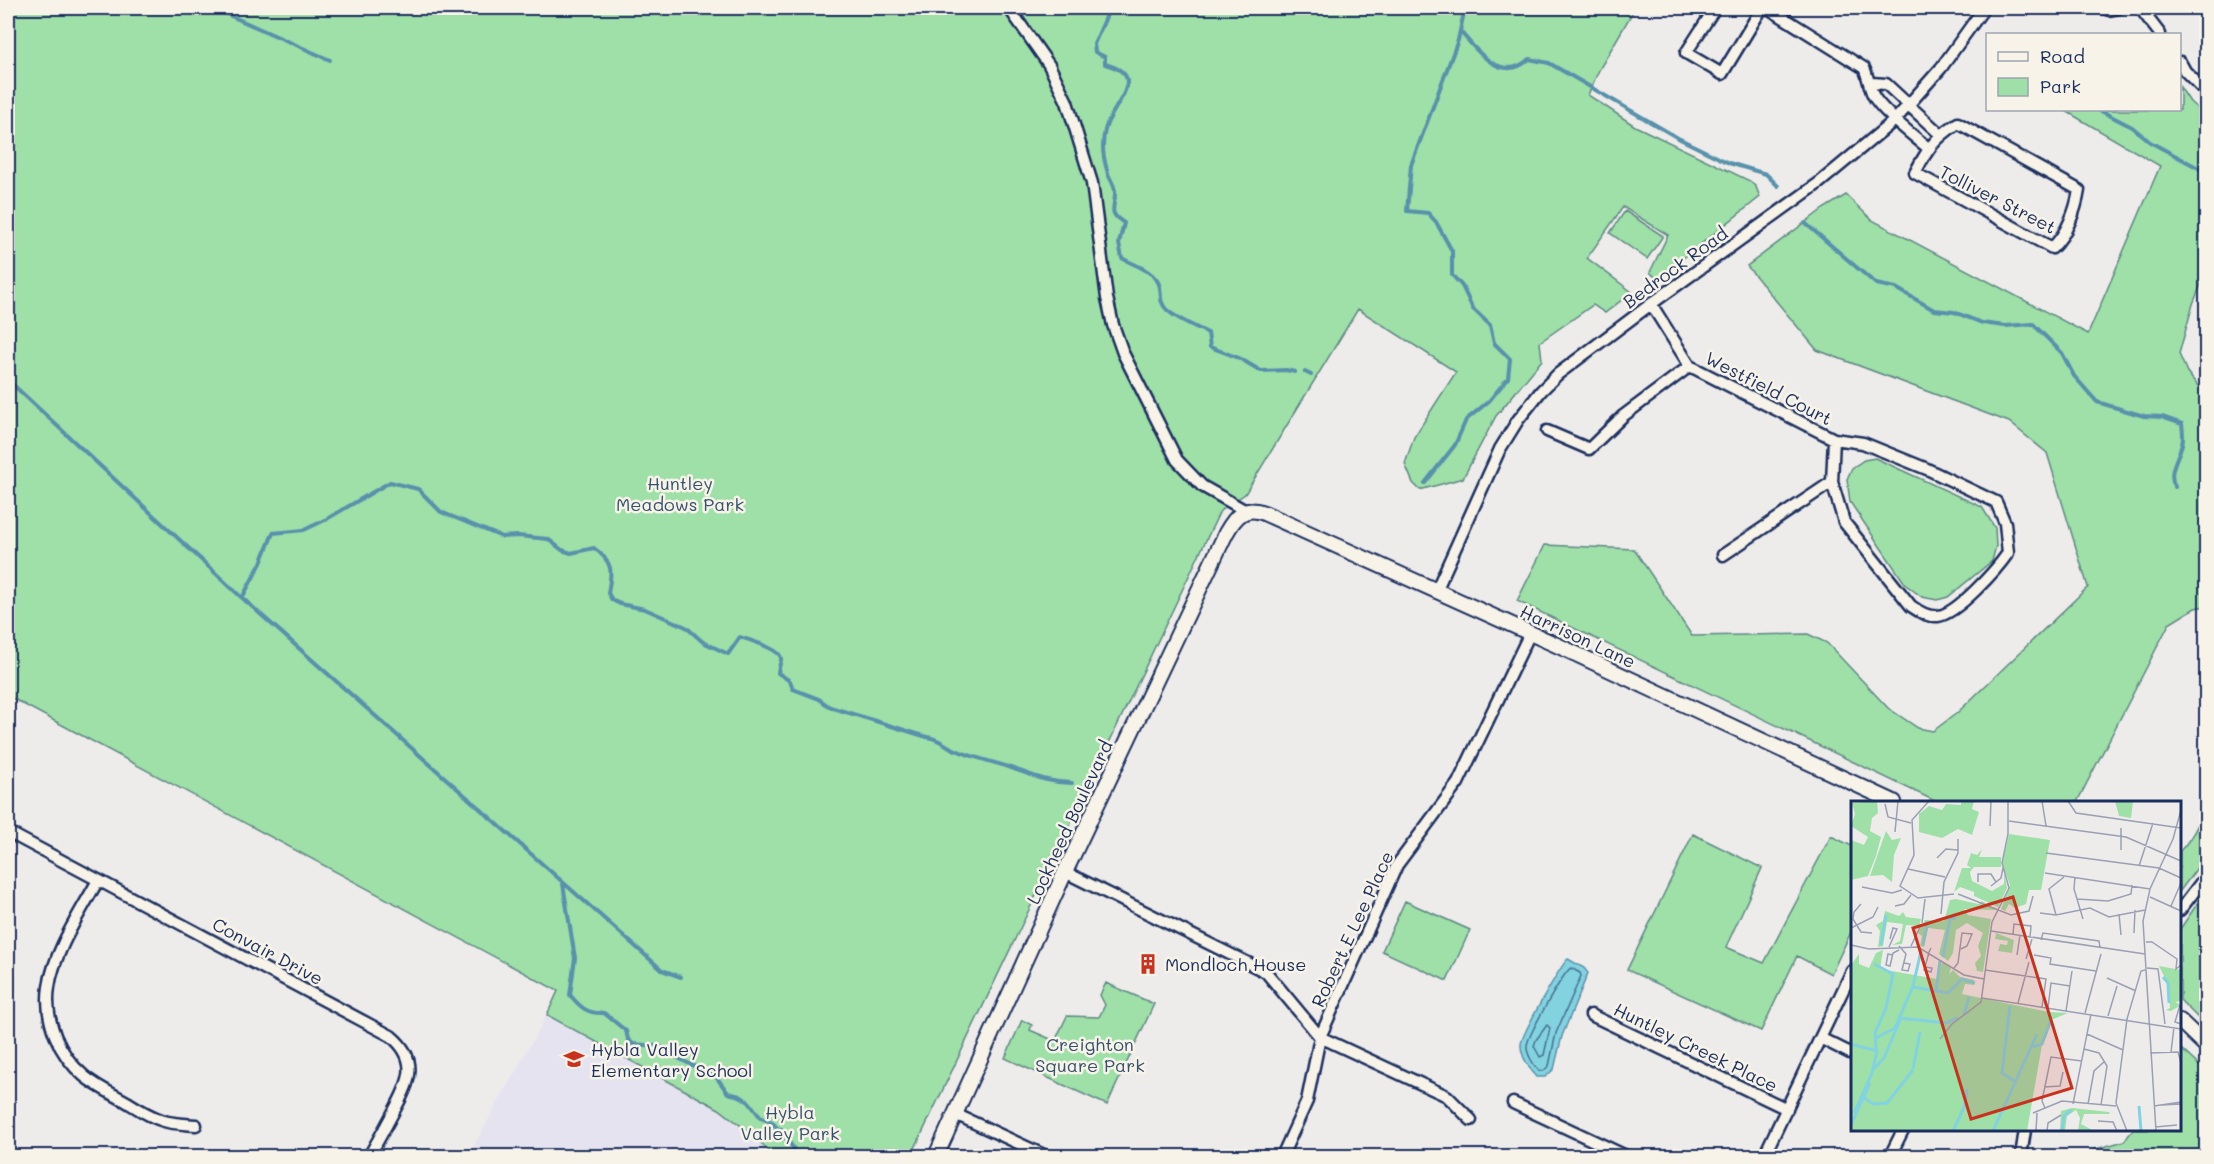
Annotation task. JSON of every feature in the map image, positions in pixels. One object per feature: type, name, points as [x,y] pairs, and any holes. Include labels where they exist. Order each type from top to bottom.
[{"type":"street","points":[[1010,8],[1049,65],[1067,102],[1092,183],[1107,298],[1123,353],[1177,460],[1202,486],[1246,511]]},
{"type":"street","points":[[1714,8],[1686,53],[1722,74],[1762,8]]},
{"type":"street","points":[[1768,8],[1864,68],[1871,83]]},
{"type":"street","name":"Bedrock Road","points":[[1436,591],[1500,449],[1518,420],[1558,374],[1819,183],[1895,120],[1957,48],[1984,8]]},
{"type":"street","points":[[2103,8],[2109,10],[2119,8]]},
{"type":"street","points":[[2140,8],[2159,33]]},
{"type":"street","points":[[2181,63],[2206,92]]},
{"type":"street","name":"Tolliver Street","points":[[1928,148],[1895,120],[1873,95],[1871,83],[1886,84],[1941,135]]},
{"type":"street","name":"Tolliver Street","points":[[1958,123],[2079,190],[2078,200],[2061,240],[2052,248],[2046,246],[1915,173],[1928,148],[1958,123]]},
{"type":"street","name":"Westfield Court","points":[[1651,304],[1690,366],[1834,439],[1863,443],[1927,469],[1996,502],[2005,522],[2008,553],[1993,573],[1951,611],[1938,616],[1924,615],[1911,606],[1844,522],[1832,482],[1834,439]]},
{"type":"street","points":[[1547,431],[1589,449],[1623,416],[1690,366]]},
{"type":"street","points":[[1723,555],[1832,482]]},
{"type":"street","name":"Harrison Lane","points":[[1246,511],[1257,510],[1264,513],[1530,633],[1892,801]]},
{"type":"street","name":"Lockheed Boulevard","points":[[936,1156],[1065,872],[1226,533],[1235,517],[1246,511]]},
{"type":"street","name":"Robert E Lee Place","points":[[1282,1156],[1307,1101],[1320,1037],[1397,865],[1458,783],[1530,633]]},
{"type":"street","name":"Convair Drive","points":[[8,832],[391,1036],[400,1043],[410,1063],[408,1084],[369,1156]]},
{"type":"street","points":[[1065,872],[1266,972],[1320,1037],[1447,1096],[1471,1120]]},
{"type":"street","points":[[2181,909],[2206,876]]},
{"type":"street","points":[[98,880],[57,957],[52,971],[49,1011],[58,1042],[71,1063],[85,1077],[108,1091],[167,1122],[195,1125]]},
{"type":"street","points":[[1764,1156],[1851,973]]},
{"type":"street","name":"Huntley Creek Place","points":[[1591,1015],[1787,1109]]},
{"type":"street","points":[[2181,1022],[2206,1046]]},
{"type":"street","points":[[1820,1038],[1851,1054]]},
{"type":"street","points":[[1513,1103],[1626,1156]]},
{"type":"street","points":[[956,1114],[1046,1156]]},
{"type":"street","points":[[1890,1156],[1902,1131]]},
{"type":"street","points":[[2020,1156],[2025,1131]]},
{"type":"shaded area","name":"Hybla Valley Elementary School","points":[[547,1015],[719,1109],[753,1135],[774,1156],[468,1156]]},
{"type":"green space","name":"Huntley Meadows Park","points":[[8,8],[1635,8],[1599,70],[1588,95],[1635,126],[1750,181],[1756,187],[1760,197],[1657,279],[1650,272],[1668,235],[1623,207],[1587,258],[1632,292],[1605,313],[1593,305],[1540,342],[1542,360],[1496,416],[1463,478],[1420,490],[1413,483],[1405,464],[1414,437],[1456,372],[1358,309],[1245,494],[1220,511],[914,1150],[888,1156],[774,1156],[753,1135],[719,1109],[547,1015],[558,991],[8,696]]},
{"type":"green space","points":[[2181,88],[2190,102],[2206,116],[2206,272],[2193,304],[2179,354],[2187,372],[2206,396],[2206,606],[2195,608],[2169,624],[2078,801],[1935,801],[1517,601],[1545,545],[1634,549],[1692,636],[1808,634],[1827,643],[1888,708],[1918,728],[1933,731],[1957,713],[2088,587],[2047,453],[2009,422],[1817,350],[1747,266],[1823,209],[1846,195],[1872,220],[2088,334],[2160,166],[2066,111],[2181,111]]},
{"type":"green space","points":[[1625,211],[1663,236],[1647,259],[1610,233]]},
{"type":"green space","points":[[1875,458],[1982,507],[1995,528],[1996,546],[1992,561],[1948,597],[1937,600],[1922,597],[1906,585],[1850,502],[1847,479],[1852,468],[1864,460]]},
{"type":"green space","points":[[2206,796],[2206,856],[2181,890],[2181,850],[2190,839],[2203,811]]},
{"type":"green space","points":[[1693,834],[1762,868],[1726,947],[1764,963],[1831,836],[1851,846],[1851,932],[1831,974],[1797,956],[1761,1031],[1627,970]]},
{"type":"green space","points":[[2206,891],[2206,1018],[2202,1014],[2199,1019],[2181,1001],[2181,928]]},
{"type":"green space","points":[[1405,901],[1470,930],[1447,981],[1382,951]]},
{"type":"green space","name":"Creighton Square Park","points":[[1106,983],[1154,1004],[1107,1105],[1005,1058],[1022,1020],[1032,1025],[1030,1030],[1055,1041],[1067,1016],[1099,1017],[1105,1005],[1100,995]]},
{"type":"green space","points":[[2181,1049],[2206,1072],[2206,1156],[2091,1156],[2092,1150],[2124,1141],[2132,1131],[2181,1131]]},
{"type":"water","points":[[1568,959],[1584,968],[1588,973],[1562,1036],[1554,1069],[1545,1077],[1537,1077],[1524,1058],[1521,1044],[1542,1000]]},
{"type":"waterway","points":[[213,8],[330,60]]},
{"type":"waterway","points":[[1110,8],[1094,44],[1095,52],[1105,57],[1105,64],[1116,68],[1127,79],[1125,92],[1109,119],[1103,143],[1106,167],[1115,191],[1114,213],[1124,223],[1119,243],[1122,258],[1143,268],[1156,279],[1161,291],[1161,300],[1167,310],[1181,320],[1208,333],[1210,347],[1239,358],[1261,371],[1295,372]]},
{"type":"waterway","points":[[1425,483],[1455,445],[1466,420],[1489,401],[1508,378],[1510,359],[1494,343],[1490,325],[1473,309],[1462,286],[1452,275],[1452,251],[1436,222],[1428,213],[1407,211],[1411,165],[1458,40],[1465,8]]},
{"type":"waterway","points":[[1925,8],[1936,14]]},
{"type":"waterway","points":[[1460,31],[1482,56],[1500,67],[1519,66],[1529,59],[1549,63],[1678,138],[1729,163],[1766,174],[1778,186]]},
{"type":"waterway","points":[[2101,111],[2132,127],[2150,142],[2206,172]]},
{"type":"waterway","points":[[1805,223],[1876,284],[1896,288],[1934,310],[1954,312],[1982,323],[2005,326],[2033,324],[2062,353],[2074,376],[2097,402],[2182,424],[2183,442],[2172,476],[2175,487]]},
{"type":"waterway","points":[[1305,372],[1311,375]]},
{"type":"waterway","points":[[8,380],[240,596],[662,970],[681,977]]},
{"type":"waterway","points":[[242,598],[261,563],[273,533],[304,530],[390,482],[418,489],[441,512],[502,537],[548,539],[562,550],[571,553],[594,548],[601,553],[610,568],[608,593],[612,600],[645,609],[686,627],[703,642],[728,654],[740,637],[771,648],[780,655],[778,673],[790,681],[793,689],[819,699],[830,707],[935,739],[962,752],[1038,777],[1072,783]]},
{"type":"waterway","points":[[563,884],[575,958],[570,995],[584,1009],[604,1013],[626,1031],[628,1039],[633,1044],[657,1046],[670,1050],[678,1058],[717,1078],[728,1093],[740,1096],[749,1102],[761,1118],[783,1130],[794,1149],[792,1156]]},
{"type":"place","name":"Mondloch House","points":[[1148,964]]},
{"type":"place","name":"Hybla Valley Elementary School","points":[[574,1059]]},
{"type":"park label","name":"Hybla Valley Park","points":[[790,1122]]}]
